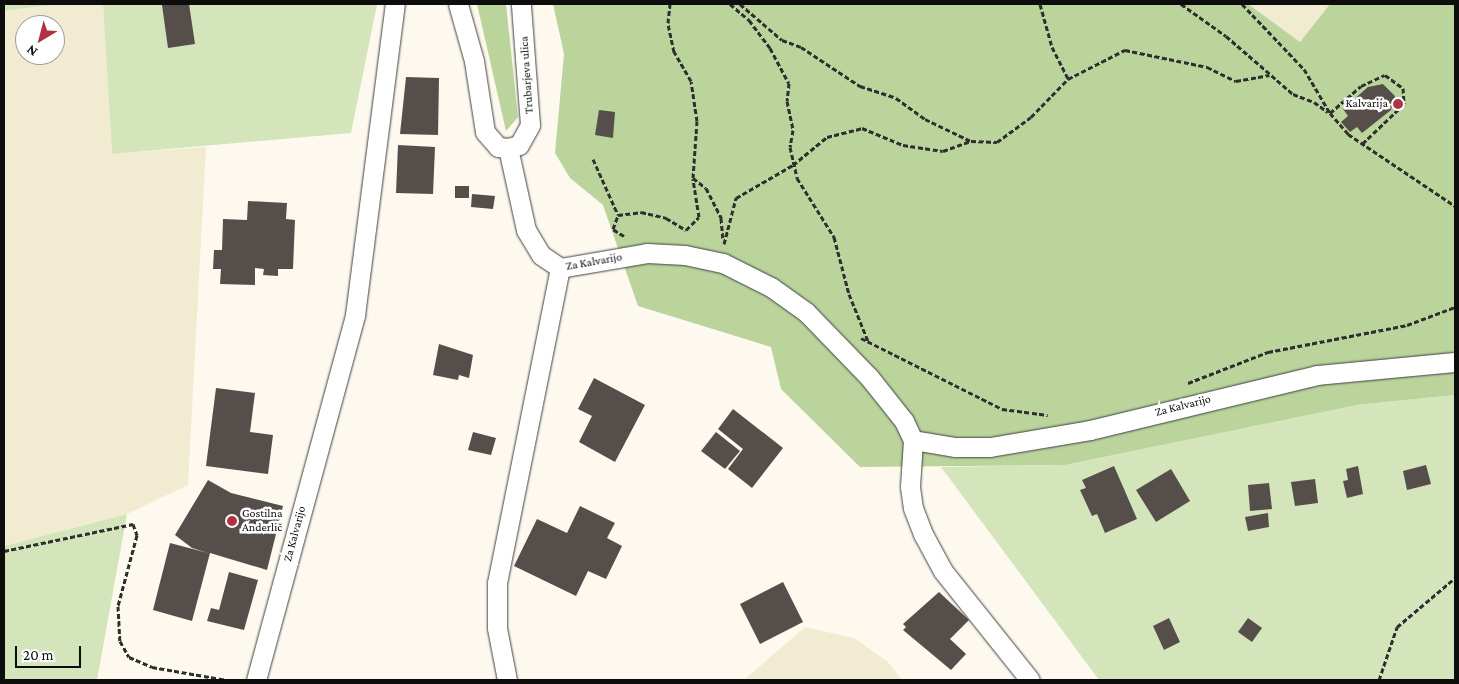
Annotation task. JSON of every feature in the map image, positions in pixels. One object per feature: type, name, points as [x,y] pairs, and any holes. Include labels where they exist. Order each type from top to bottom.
[{"type":"street","name":"Za Kalvarijo","points":[[256,680],[355,315],[395,4]]},
{"type":"street","points":[[458,4],[474,61],[485,132],[498,147],[508,148],[526,230],[541,255],[560,268]]},
{"type":"street","name":"Trubarjeva ulica","points":[[508,148],[519,145],[530,125],[521,4]]},
{"type":"street","name":"Za Kalvarijo","points":[[507,680],[497,628],[497,583],[560,268],[647,253],[723,254],[806,312],[870,377],[904,421],[912,440],[910,487],[912,508],[923,534],[943,571],[1030,680]]},
{"type":"street","name":"Za Kalvarijo","points":[[912,440],[955,447],[990,447],[1090,430],[1317,375],[1455,362]]},
{"type":"path","points":[[618,215],[641,212],[666,218],[686,230],[699,217],[693,178],[697,121],[691,81],[674,52],[668,24],[670,4]]},
{"type":"path","points":[[730,4],[754,27],[789,83],[787,101],[793,130],[790,147],[797,178],[834,237],[850,294],[869,342]]},
{"type":"path","points":[[740,4],[782,40],[801,47],[860,86],[896,98],[925,119],[971,141]]},
{"type":"path","points":[[1040,4],[1052,47],[1068,79]]},
{"type":"path","points":[[1181,4],[1226,36],[1268,75],[1293,94],[1314,102],[1330,113]]},
{"type":"path","points":[[1242,4],[1304,69],[1330,113],[1348,134],[1455,206]]},
{"type":"path","points":[[723,254],[736,198],[793,165],[827,137],[862,128],[903,145],[943,151],[971,141],[997,142],[1031,117],[1068,79],[1125,50],[1206,67],[1236,81],[1268,75]]},
{"type":"path","points":[[1330,113],[1361,86],[1385,75],[1403,88],[1404,104],[1363,143]]},
{"type":"path","points":[[593,159],[618,215],[613,229],[647,253]]},
{"type":"path","points":[[693,178],[706,188],[721,218],[723,254]]},
{"type":"path","points":[[1179,387],[1268,352],[1407,324],[1455,307]]},
{"type":"path","points":[[853,333],[1002,408],[1056,417]]},
{"type":"path","points":[[4,551],[133,524],[137,535],[118,606],[120,641],[129,657],[152,667],[227,680]]},
{"type":"path","points":[[1379,680],[1397,627],[1455,578]]},
{"type":"shaded area","points":[[59,4],[103,4],[112,154],[206,147],[188,485],[127,514],[4,546],[4,11]]},
{"type":"shaded area","points":[[1248,4],[1330,4],[1300,42]]},
{"type":"shaded area","points":[[805,627],[854,638],[888,662],[902,680],[744,680]]},
{"type":"green space","points":[[4,4],[59,4],[4,11]]},
{"type":"green space","points":[[103,4],[377,4],[351,133],[112,154]]},
{"type":"green space","points":[[477,4],[506,4],[518,117],[506,131]]},
{"type":"green space","points":[[553,4],[1248,4],[1300,42],[1330,4],[1455,4],[1455,395],[1357,405],[1065,465],[860,467],[781,389],[771,347],[638,306],[603,205],[570,178],[555,153],[564,54]]},
{"type":"green space","points":[[1455,395],[1455,680],[1099,680],[941,467],[1065,465],[1357,405]]},
{"type":"green space","points":[[127,514],[97,680],[4,680],[4,546]]},
{"type":"building","points":[[189,4],[195,44],[168,48],[162,5]]},
{"type":"building","points":[[406,77],[439,78],[438,135],[400,134]]},
{"type":"building","points":[[1383,84],[1395,96],[1391,110],[1362,133],[1357,127],[1350,132],[1341,122],[1348,116],[1343,109],[1368,87]]},
{"type":"building","points":[[599,110],[615,112],[613,138],[595,135]]},
{"type":"building","points":[[398,145],[435,147],[433,194],[396,193]]},
{"type":"building","points":[[455,186],[469,186],[469,198],[455,198]]},
{"type":"building","points":[[472,194],[495,196],[493,209],[471,207]]},
{"type":"building","points":[[248,201],[287,203],[286,219],[295,220],[293,269],[278,269],[278,276],[263,275],[264,269],[255,268],[255,285],[220,284],[221,269],[213,269],[214,250],[222,250],[223,219],[247,220]]},
{"type":"building","points":[[439,344],[473,355],[469,378],[459,375],[458,380],[433,375]]},
{"type":"building","points":[[594,378],[645,405],[615,462],[579,442],[592,416],[578,409]]},
{"type":"building","points":[[216,388],[255,393],[250,432],[273,435],[268,474],[206,466]]},
{"type":"building","points":[[733,409],[783,448],[752,488],[728,469],[743,449],[718,429]]},
{"type":"building","points":[[473,432],[496,438],[491,455],[468,450]]},
{"type":"building","points":[[716,432],[740,451],[725,469],[701,451]]},
{"type":"building","points":[[1426,465],[1431,484],[1407,490],[1403,471]]},
{"type":"building","points":[[1114,466],[1137,519],[1105,533],[1097,514],[1092,516],[1080,490],[1086,488],[1082,480]]},
{"type":"building","points":[[1358,466],[1363,494],[1347,498],[1343,481],[1348,480],[1346,469]]},
{"type":"building","points":[[1171,469],[1190,501],[1156,522],[1136,490]]},
{"type":"building","points":[[1315,479],[1318,503],[1295,506],[1291,482]]},
{"type":"building","name":"Gostilna Anderlič","points":[[208,480],[231,493],[283,506],[267,570],[210,553],[192,621],[153,610],[170,543],[208,553],[192,548],[175,535]]},
{"type":"building","points":[[1269,483],[1272,509],[1250,511],[1248,485]]},
{"type":"building","points":[[580,506],[615,523],[607,538],[622,546],[606,579],[588,571],[576,596],[514,566],[537,519],[567,533]]},
{"type":"building","points":[[1268,513],[1269,527],[1248,531],[1245,517]]},
{"type":"building","points":[[229,572],[258,580],[244,630],[207,621],[211,608],[219,610]]},
{"type":"building","points":[[783,582],[803,622],[760,644],[740,604]]},
{"type":"building","points":[[939,592],[969,620],[950,639],[966,654],[951,670],[903,630],[906,627],[903,624]]},
{"type":"building","points":[[1169,618],[1180,642],[1164,650],[1153,626]]},
{"type":"building","points":[[1248,618],[1262,628],[1252,642],[1238,632]]},
{"type":"place","name":"Kalvarija","points":[[1398,104]]},
{"type":"place","name":"Gostilna Anderlič","points":[[232,521]]}]
